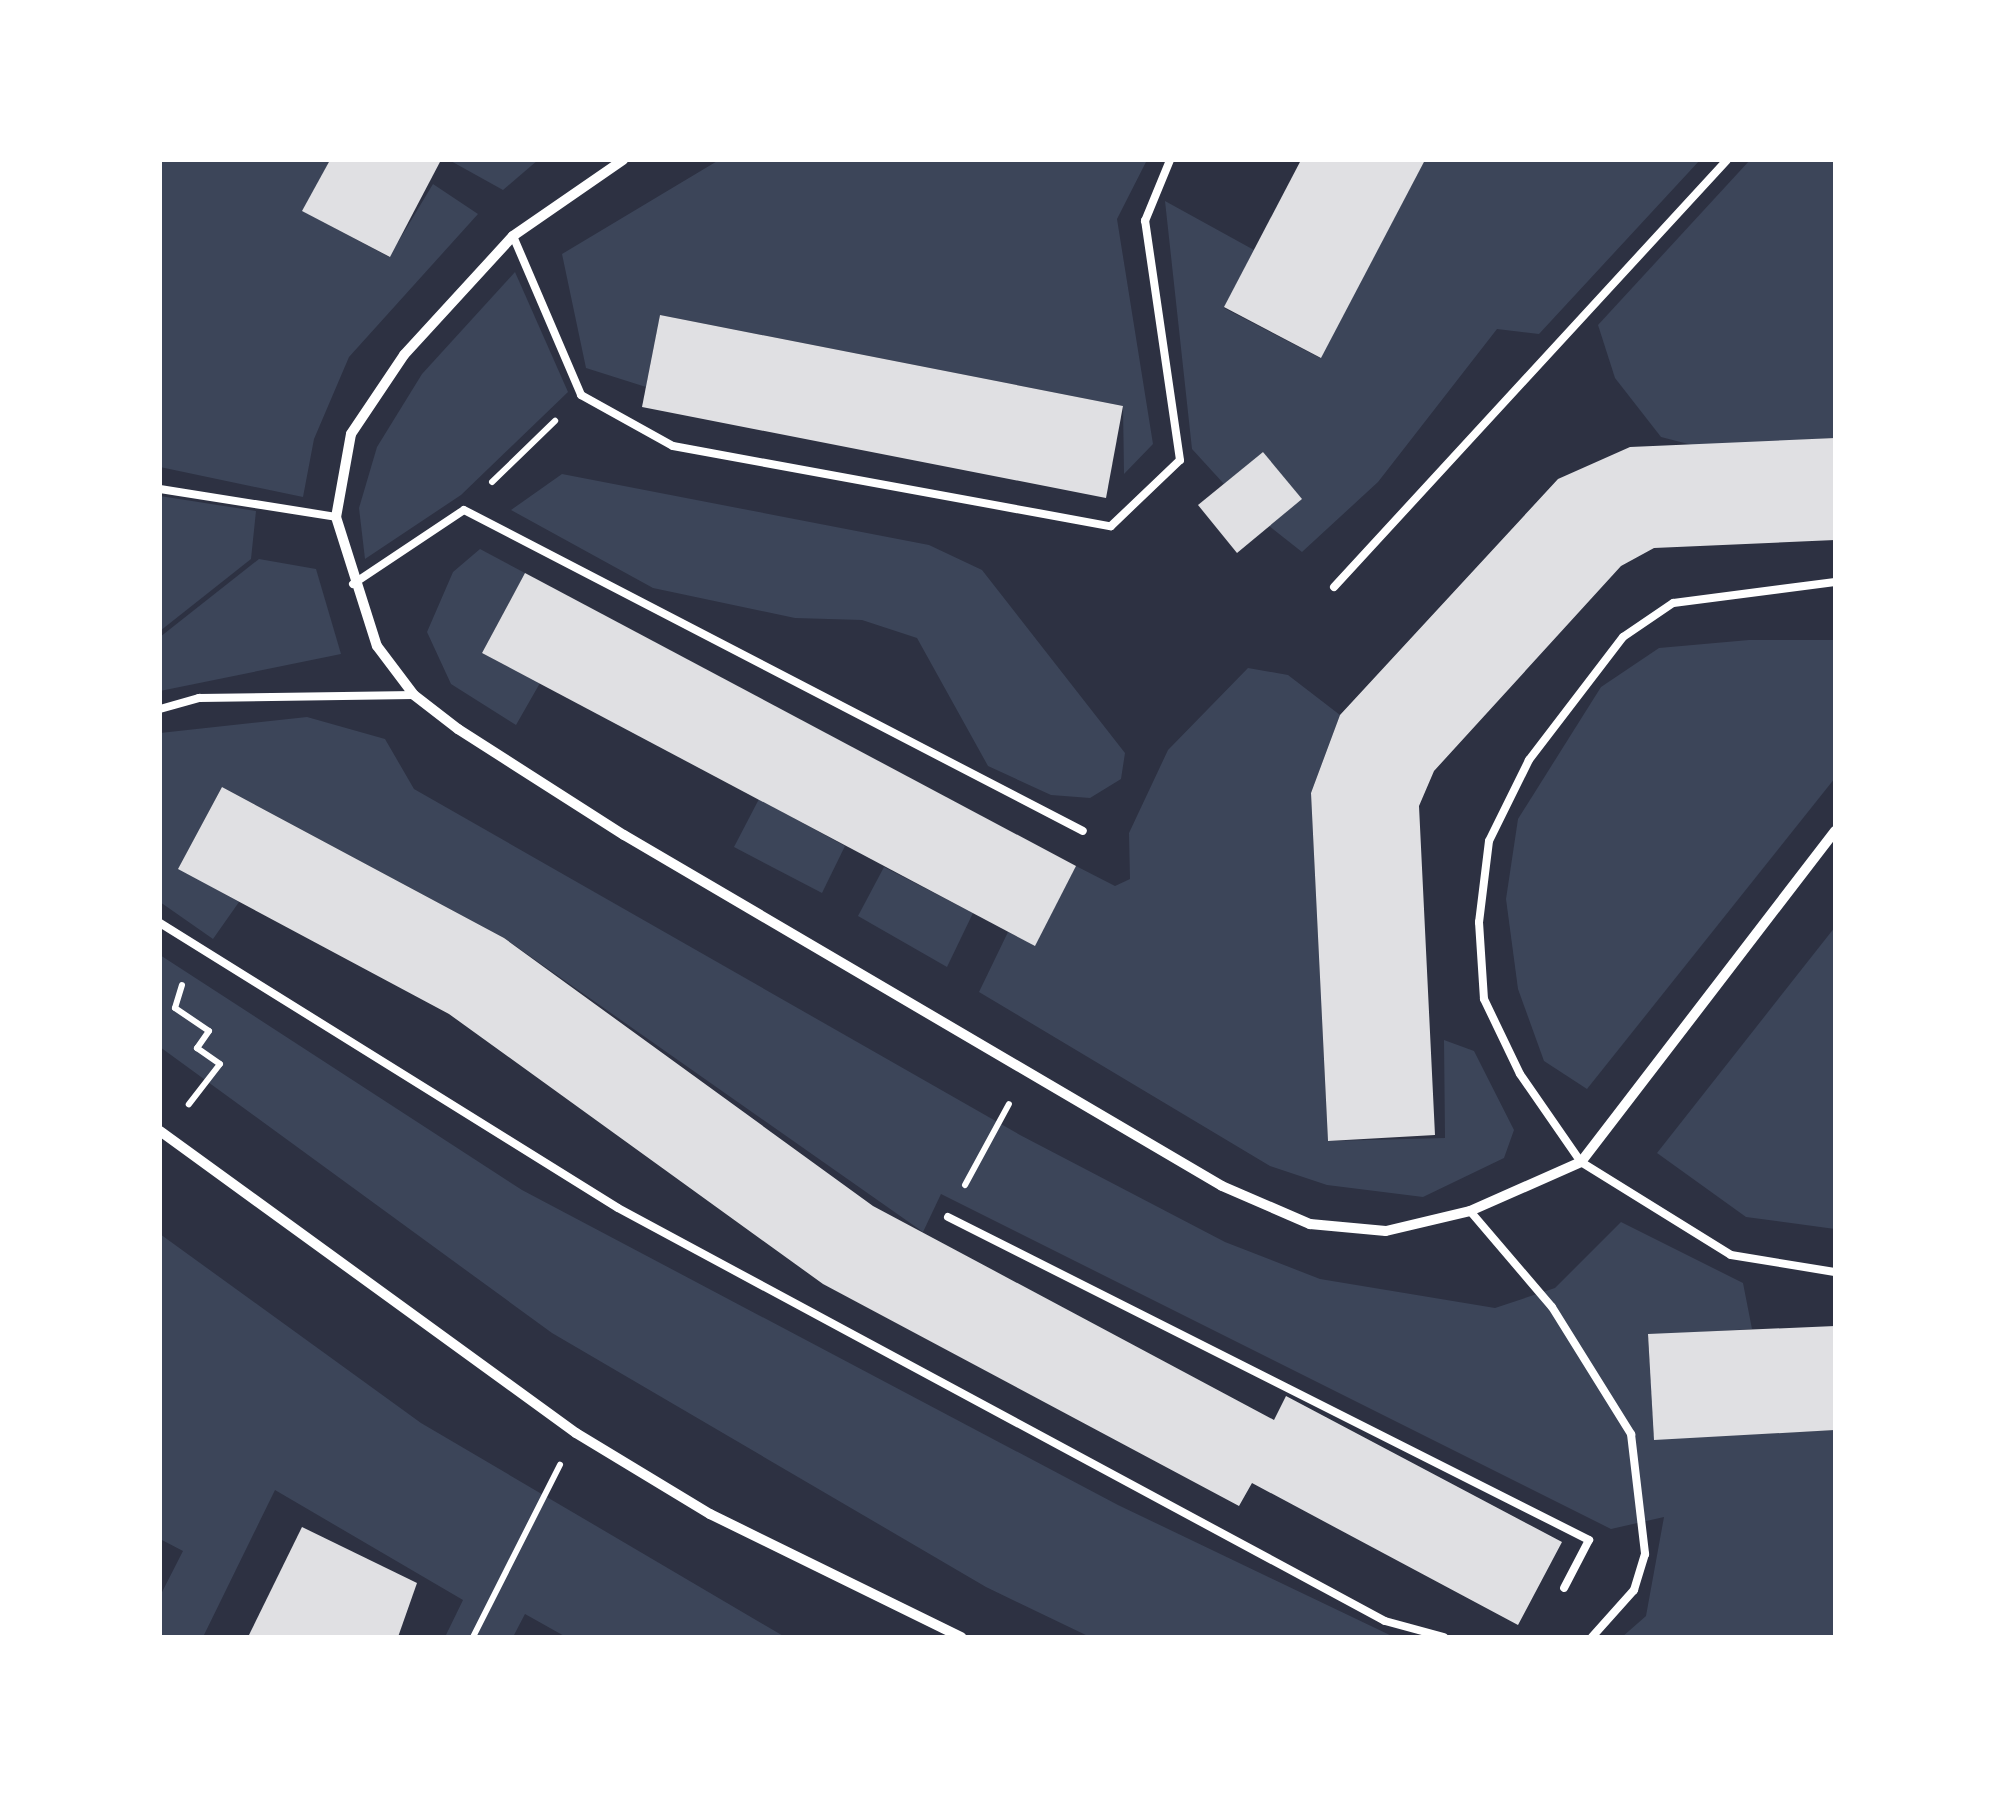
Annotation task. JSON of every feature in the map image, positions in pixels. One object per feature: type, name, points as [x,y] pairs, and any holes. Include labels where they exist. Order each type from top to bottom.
[{"type":"street","points":[[622,160],[513,236],[404,355],[351,434],[336,517],[352,584],[377,646],[414,694],[624,836],[1222,1186],[1329,1226],[1386,1231],[1470,1211],[1581,1162],[1835,831]]},
{"type":"street","points":[[160,1131],[576,1433],[710,1514],[961,1637]]},
{"type":"lane","points":[[513,236],[581,395],[673,446],[1111,526],[1180,460],[1144,221],[1170,160]]},
{"type":"lane","points":[[1334,587],[1727,160]]},
{"type":"lane","points":[[160,489],[336,517]]},
{"type":"lane","points":[[352,584],[464,510],[1083,831]]},
{"type":"lane","points":[[1835,582],[1673,603],[1623,637],[1529,760],[1489,841],[1479,922],[1484,999],[1520,1074],[1581,1162],[1730,1255],[1835,1272]]},
{"type":"lane","points":[[160,709],[199,698],[414,694]]},
{"type":"lane","points":[[160,923],[618,1208],[1386,1621],[1444,1637]]},
{"type":"lane","points":[[1470,1211],[1552,1307],[1631,1434],[1645,1554],[1634,1590],[1592,1637]]},
{"type":"lane","points":[[948,1217],[1589,1540],[1564,1588]]},
{"type":"path","points":[[488,486],[540,435]]},
{"type":"path","points":[[174,980],[187,989],[175,1008],[208,1031],[197,1048],[220,1064],[190,1104]]},
{"type":"path","points":[[973,1171],[991,1137]]},
{"type":"path","points":[[473,1637],[576,1433]]},
{"type":"shaded area","points":[[160,160],[330,160],[303,211],[389,257],[433,184],[478,214],[349,357],[314,439],[303,497],[160,467]]},
{"type":"shaded area","points":[[449,160],[538,160],[503,190]]},
{"type":"shaded area","points":[[719,160],[1147,160],[1117,219],[1153,444],[1124,474],[1123,406],[660,315],[646,387],[586,368],[562,254]]},
{"type":"shaded area","points":[[1425,160],[1700,160],[1539,334],[1497,329],[1378,482],[1302,552],[1269,526],[1301,499],[1263,452],[1224,484],[1192,449],[1165,201],[1254,250],[1224,308],[1320,358]]},
{"type":"shaded area","points":[[1750,160],[1835,160],[1835,438],[1696,446],[1661,437],[1615,378],[1598,325]]},
{"type":"shaded area","points":[[515,272],[568,392],[461,495],[365,559],[359,508],[377,447],[422,374]]},
{"type":"shaded area","points":[[562,474],[929,545],[982,570],[1125,753],[1121,779],[1090,798],[1051,795],[988,766],[917,638],[862,620],[795,618],[653,588],[511,510]]},
{"type":"shaded area","points":[[160,496],[256,511],[251,559],[160,631]]},
{"type":"shaded area","points":[[480,549],[525,573],[482,653],[540,683],[516,725],[451,684],[427,632],[453,572]]},
{"type":"shaded area","points":[[259,559],[316,569],[341,654],[160,691],[160,637]]},
{"type":"shaded area","points":[[1749,640],[1835,640],[1835,778],[1587,1089],[1544,1061],[1518,989],[1506,899],[1518,819],[1601,687],[1659,648]]},
{"type":"shaded area","points":[[1248,668],[1288,675],[1340,715],[1311,793],[1328,1141],[1445,1138],[1444,1040],[1474,1051],[1514,1130],[1504,1158],[1423,1197],[1327,1185],[1270,1166],[979,992],[1008,932],[1035,945],[1076,866],[1115,886],[1130,879],[1129,833],[1168,750]]},
{"type":"shaded area","points":[[307,717],[385,739],[414,789],[1020,1135],[1225,1242],[1320,1279],[1495,1308],[1555,1288],[1621,1222],[1743,1283],[1752,1329],[1648,1335],[1654,1439],[1835,1430],[1835,1637],[1622,1637],[1646,1616],[1664,1517],[1611,1529],[941,1194],[923,1232],[504,938],[222,787],[179,868],[239,902],[213,939],[160,902],[160,733]]},
{"type":"shaded area","points":[[759,799],[845,846],[822,893],[734,847]]},
{"type":"shaded area","points":[[884,867],[973,913],[947,967],[858,916]]},
{"type":"shaded area","points":[[1835,927],[1835,1229],[1746,1217],[1657,1153]]},
{"type":"shaded area","points":[[160,955],[522,1190],[1118,1505],[1394,1637],[1090,1637],[986,1587],[552,1333],[160,1047]]},
{"type":"shaded area","points":[[160,1234],[421,1423],[785,1637],[566,1637],[525,1614],[513,1637],[445,1637],[463,1600],[275,1490],[203,1637],[160,1637],[160,1596],[183,1551],[160,1539]]},
{"type":"building","points":[[330,160],[441,160],[390,257],[302,211]]},
{"type":"building","points":[[1301,160],[1425,160],[1321,358],[1224,307]]},
{"type":"building","points":[[660,315],[1123,406],[1106,498],[642,407]]},
{"type":"building","points":[[1835,438],[1835,540],[1654,548],[1621,566],[1434,771],[1419,806],[1435,1135],[1328,1141],[1311,793],[1340,715],[1558,479],[1630,447]]},
{"type":"building","points":[[1263,452],[1302,499],[1237,553],[1198,505]]},
{"type":"building","points":[[525,573],[1076,866],[1035,946],[482,653]]},
{"type":"building","points":[[222,787],[504,938],[873,1206],[1274,1420],[1286,1396],[1562,1542],[1518,1625],[1252,1483],[1239,1506],[823,1284],[449,1014],[178,869]]},
{"type":"building","points":[[1835,1326],[1835,1430],[1654,1440],[1648,1334]]},
{"type":"building","points":[[302,1527],[417,1583],[398,1637],[248,1637]]}]
